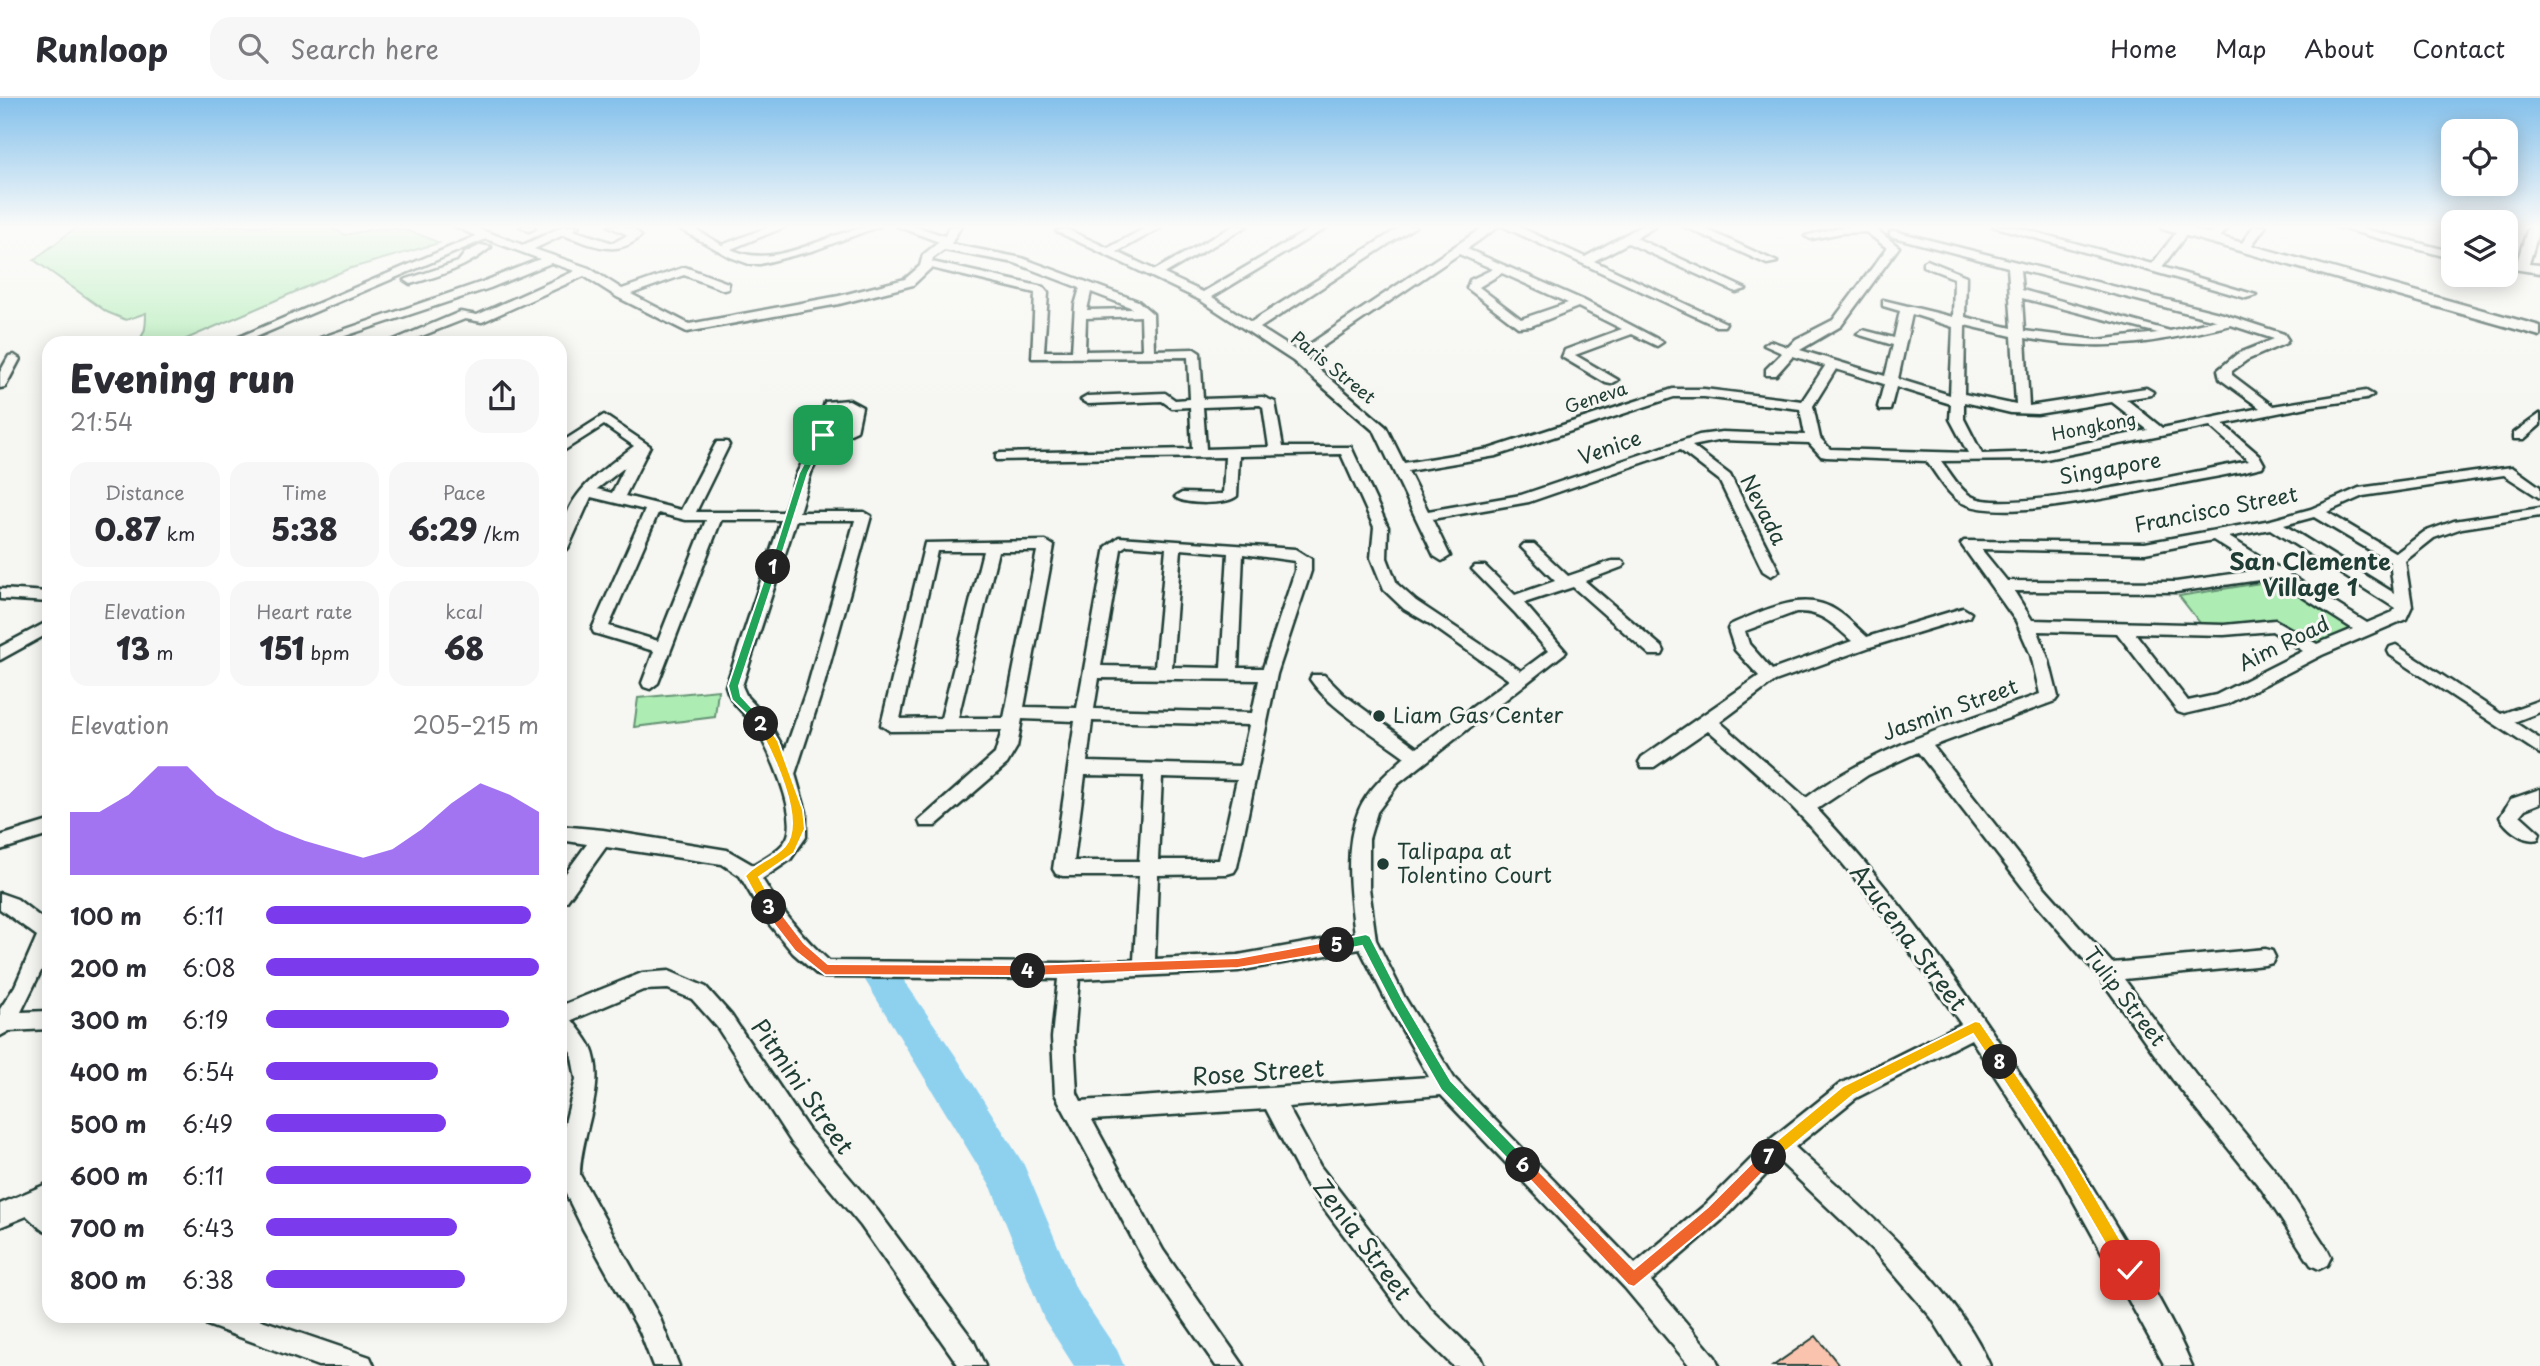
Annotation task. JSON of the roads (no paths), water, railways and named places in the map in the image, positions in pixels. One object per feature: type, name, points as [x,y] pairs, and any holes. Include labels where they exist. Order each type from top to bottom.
[{"type":"street","points":[[247,336],[368,285]]},
{"type":"street","points":[[385,290],[407,285]]},
{"type":"street","points":[[394,304],[438,285]]},
{"type":"street","points":[[332,336],[485,285]]},
{"type":"street","points":[[411,336],[464,315],[478,319],[553,285]]},
{"type":"street","points":[[607,285],[681,327],[700,327],[839,300],[897,285]]},
{"type":"street","points":[[621,294],[646,285]]},
{"type":"street","points":[[1018,285],[1042,293],[1037,355],[1194,353],[1199,452]]},
{"type":"street","name":"Paris Street","points":[[1178,285],[1204,298],[1298,358],[1381,430],[1442,556]]},
{"type":"street","points":[[1204,298],[1225,285]]},
{"type":"street","points":[[1251,328],[1318,285]]},
{"type":"street","points":[[1298,358],[1407,285]]},
{"type":"street","points":[[1474,285],[1473,288],[1518,323],[1527,323],[1579,303]]},
{"type":"street","points":[[1539,285],[1657,342]]},
{"type":"street","points":[[1638,285],[1720,323]]},
{"type":"street","points":[[1732,285],[1740,289]]},
{"type":"street","points":[[1771,372],[1808,336],[1837,323],[1862,285]]},
{"type":"street","points":[[1960,285],[1956,419],[1977,458]]},
{"type":"street","points":[[2015,285],[2023,410]]},
{"type":"street","points":[[2094,285],[2230,321],[2282,340],[2242,357],[2225,370],[2225,376],[2232,384],[2273,411]]},
{"type":"street","points":[[2215,285],[2250,295]]},
{"type":"street","points":[[2379,285],[2540,331]]},
{"type":"street","points":[[1078,354],[1080,314],[1087,286],[1134,304],[1146,312],[1149,321],[1148,353]]},
{"type":"street","points":[[2015,292],[2170,333]]},
{"type":"street","points":[[1887,303],[2019,333],[2108,343],[2230,321]]},
{"type":"street","points":[[1885,407],[1907,309]]},
{"type":"street","points":[[1080,314],[1146,312]]},
{"type":"street","points":[[1611,380],[1569,357],[1570,353],[1632,330]]},
{"type":"street","points":[[1863,334],[1899,343]]},
{"type":"street","points":[[1770,345],[1891,383],[2023,410],[2146,391]]},
{"type":"street","points":[[0,361],[15,359],[0,384]]},
{"type":"street","points":[[1813,439],[1806,407],[1832,365]]},
{"type":"street","name":"Geneva","points":[[1400,468],[1490,453],[1673,393],[1704,393],[1806,407]]},
{"type":"street","name":"Hongkong","points":[[1813,439],[1826,453],[1977,458],[2041,456],[2312,402],[2365,395]]},
{"type":"street","points":[[1088,400],[1165,397],[1172,404],[1263,401],[1270,405],[1276,450]]},
{"type":"street","points":[[2115,397],[2161,434]]},
{"type":"street","points":[[567,444],[604,418],[643,446]]},
{"type":"street","points":[[2519,436],[2540,418]]},
{"type":"street","name":"Singapore","points":[[1930,456],[1967,500],[1989,505],[2038,504],[2257,464],[2254,458],[2214,423]]},
{"type":"street","points":[[752,876],[790,849],[799,829],[797,810],[773,741],[756,716],[736,698],[734,686],[804,473],[823,435]]},
{"type":"street","name":"Venice","points":[[1423,516],[1524,499],[1699,439],[1722,436],[1813,439]]},
{"type":"street","points":[[686,516],[723,445]]},
{"type":"street","name":"Nevada","points":[[1682,445],[1725,478],[1771,571]]},
{"type":"street","points":[[567,515],[583,497],[643,446]]},
{"type":"street","points":[[616,499],[643,446]]},
{"type":"street","points":[[1000,457],[1346,450],[1381,527],[1381,567],[1390,586],[1410,605],[1436,620],[1521,680]]},
{"type":"street","points":[[1182,497],[1230,496],[1232,451]]},
{"type":"street","name":"Francisco Street","points":[[2002,586],[1969,544],[2145,548],[2272,524],[2316,512],[2359,492],[2507,470],[2540,494]]},
{"type":"street","points":[[583,497],[616,499],[686,516],[864,516],[816,688],[785,776]]},
{"type":"street","points":[[567,532],[583,497]]},
{"type":"street","points":[[653,508],[600,629],[664,648]]},
{"type":"street","points":[[2316,512],[2397,560]]},
{"type":"street","points":[[2397,560],[2429,535],[2459,524],[2540,512]]},
{"type":"street","points":[[650,683],[715,517]]},
{"type":"street","points":[[2272,524],[2404,606]]},
{"type":"street","points":[[2217,536],[2367,630]]},
{"type":"street","points":[[1125,540],[1236,548],[1295,554],[1303,559],[1303,571],[1269,674],[1227,867],[1063,869],[1084,716],[1114,547],[1125,540]]},
{"type":"street","points":[[1163,673],[1174,544]]},
{"type":"street","points":[[928,821],[1001,758],[1008,747],[1013,718],[1046,546],[930,546],[890,725],[948,725],[1013,718],[1084,716],[1259,719]]},
{"type":"street","points":[[948,725],[992,546]]},
{"type":"street","points":[[1529,547],[1656,651]]},
{"type":"street","points":[[1229,673],[1236,548]]},
{"type":"street","points":[[2397,560],[2404,606]]},
{"type":"street","points":[[1513,601],[1617,564]]},
{"type":"street","points":[[1480,569],[1513,601],[1558,652],[1417,757],[1392,779],[1368,810],[1360,839],[1359,888],[1366,940],[1398,1004],[1446,1086],[1634,1279],[1706,1366]]},
{"type":"street","points":[[2002,586],[2176,587],[2274,573]]},
{"type":"street","points":[[2002,586],[2027,625],[2234,630],[2275,625],[2316,652]]},
{"type":"street","points":[[0,594],[42,597]]},
{"type":"street","points":[[1769,677],[1741,646],[1736,629],[1796,607],[1809,606],[1828,612],[1864,643]]},
{"type":"street","name":"Aim Road","points":[[2123,629],[2185,708],[2221,700],[2316,652],[2400,615],[2404,606]]},
{"type":"street","points":[[1648,762],[1769,677],[1864,643],[1963,613]]},
{"type":"street","name":"Jasmin Street","points":[[1806,808],[1876,763],[1922,743],[2049,697],[2038,650],[2027,625]]},
{"type":"street","points":[[0,654],[42,630]]},
{"type":"street","points":[[2396,651],[2540,748]]},
{"type":"street","points":[[1092,672],[1269,674]]},
{"type":"street","points":[[1318,679],[1337,698],[1417,757]]},
{"type":"street","points":[[2499,721],[2540,706]]},
{"type":"street","name":"Azucena Street","points":[[1708,721],[1806,808],[1906,931],[1975,1027],[2067,1164],[2130,1270],[2179,1366]]},
{"type":"street","name":"Tulip Street","points":[[1922,743],[2038,893],[2108,972],[2181,1073],[2270,1182],[2319,1257]]},
{"type":"street","points":[[1078,768],[1246,773]]},
{"type":"street","points":[[1144,968],[1153,771]]},
{"type":"street","points":[[2531,834],[2509,817],[2518,804],[2540,796]]},
{"type":"street","points":[[0,843],[42,830]]},
{"type":"street","points":[[567,834],[727,857],[752,876],[772,913],[800,947],[825,970],[1069,971],[1238,963],[1366,940]]},
{"type":"street","points":[[567,886],[603,837]]},
{"type":"street","points":[[0,901],[10,904],[42,929]]},
{"type":"street","points":[[1,1024],[23,991],[42,948]]},
{"type":"street","points":[[2108,972],[2265,957]]},
{"type":"street","points":[[1069,971],[1063,1038],[1066,1094],[1155,1258],[1231,1366]]},
{"type":"street","name":"Pitmini Street","points":[[567,1015],[642,982],[669,980],[699,993],[724,1021],[800,1136],[869,1218],[964,1349],[972,1366]]},
{"type":"street","points":[[1,1024],[42,1021]]},
{"type":"street","points":[[1634,1279],[1713,1212],[1779,1146],[1848,1091],[1975,1027]]},
{"type":"street","points":[[567,1028],[581,1049],[587,1079],[569,1152],[569,1176],[591,1221],[650,1325],[666,1366]]},
{"type":"street","name":"Rose Street","points":[[1074,1111],[1446,1086]]},
{"type":"street","name":"Zenia Street","points":[[1272,1099],[1312,1174],[1421,1317],[1471,1366]]},
{"type":"street","points":[[1779,1146],[1885,1246],[1940,1308],[1977,1366]]},
{"type":"street","points":[[0,1216],[39,1198]]},
{"type":"street","points":[[235,1323],[341,1363],[361,1366]]},
{"type":"waterway","points":[[883,980],[941,1067],[1009,1179],[1060,1304],[1101,1366]]},
{"type":"place","name":"Liam Gas Center","points":[[1379,716]]},
{"type":"place","name":"Talipapa at Tolentino Court","points":[[1383,864]]},
{"type":"district","name":"San Clemente Village 1","points":[[2310,575]]}]
